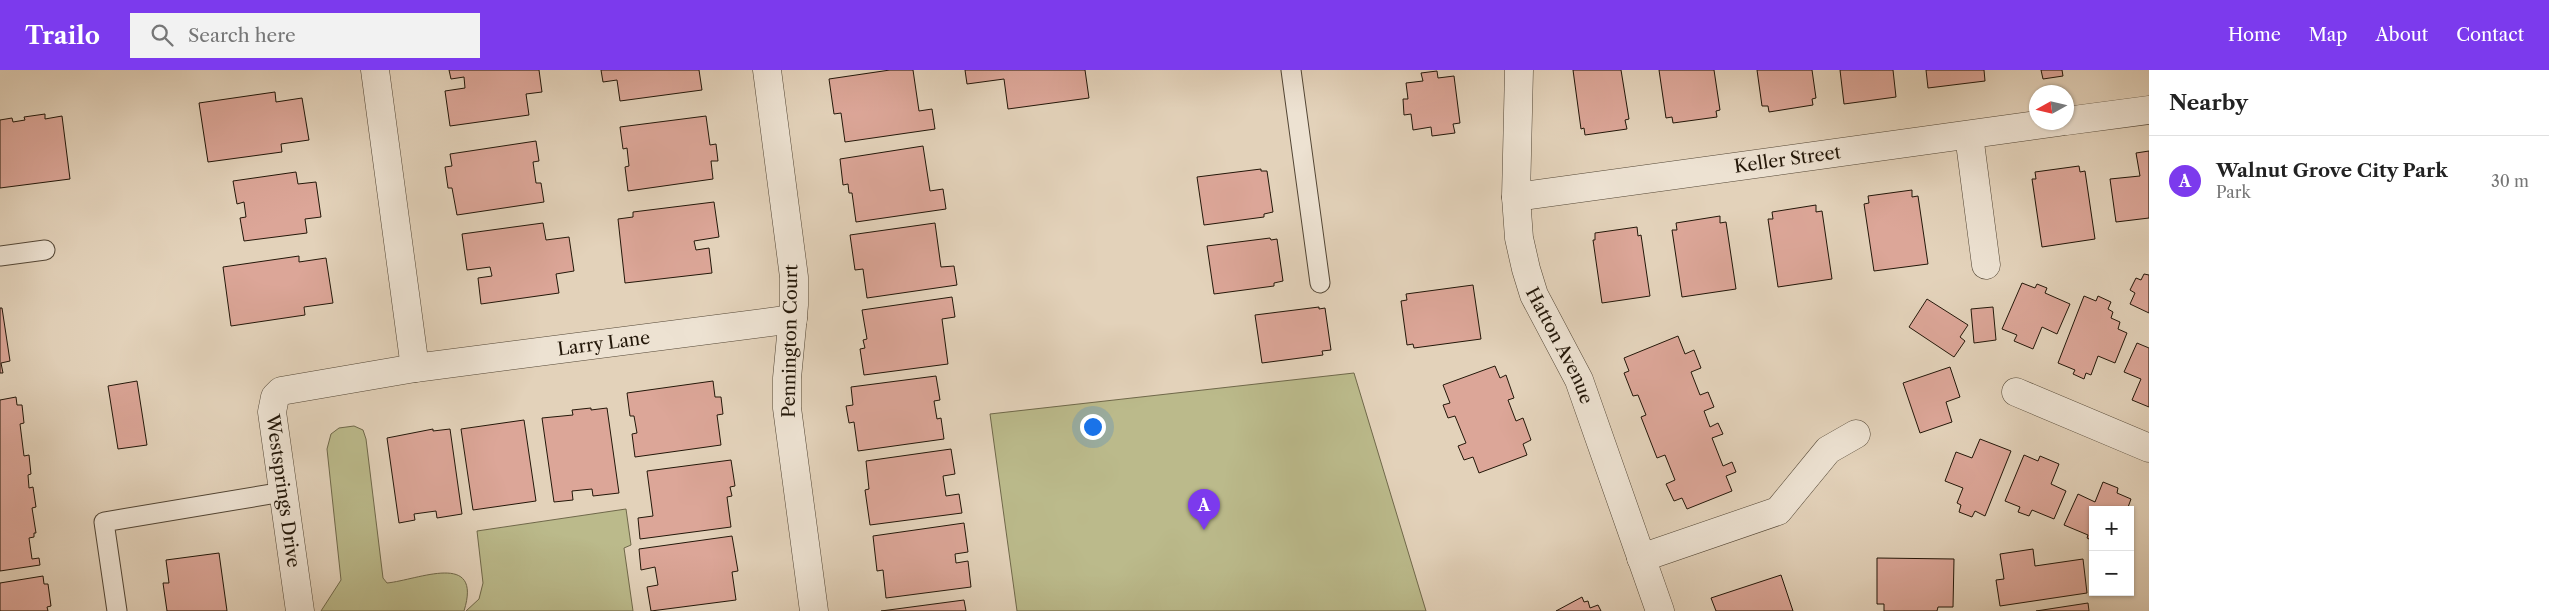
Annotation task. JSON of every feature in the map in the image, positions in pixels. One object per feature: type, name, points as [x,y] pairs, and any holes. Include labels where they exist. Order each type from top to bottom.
[{"type":"street","points":[[375,70],[415,368]]},
{"type":"street","name":"Pennington Court","points":[[767,70],[794,276],[793,319],[787,378],[787,408],[814,611]]},
{"type":"street","name":"Hatton Avenue","points":[[1519,70],[1516,197],[1519,238],[1534,295],[1579,380],[1660,611]]},
{"type":"street","points":[[2074,120],[2149,110]]},
{"type":"street","name":"Keller Street","points":[[1516,197],[2029,126]]},
{"type":"street","points":[[1969,135],[1986,265]]},
{"type":"street","name":"Larry Lane","points":[[415,368],[793,319]]},
{"type":"street","name":"Westsprings Drive","points":[[300,611],[272,412],[275,397],[280,391],[415,368]]},
{"type":"street","points":[[2016,392],[2149,448]]},
{"type":"street","points":[[1641,558],[1778,511],[1828,450],[1856,434]]},
{"type":"lane","points":[[1291,70],[1320,282]]},
{"type":"lane","points":[[0,256],[45,250]]},
{"type":"lane","points":[[116,611],[104,522],[283,492]]},
{"type":"shaded area","points":[[1354,373],[1426,611],[1017,611],[990,414]]},
{"type":"shaded area","points":[[354,426],[363,430],[366,439],[383,578],[387,583],[430,574],[444,573],[456,575],[464,580],[467,592],[464,611],[321,611],[341,580],[327,449],[331,434],[339,428]]},
{"type":"shaded area","points":[[626,509],[631,545],[624,548],[633,611],[466,611],[479,599],[483,583],[477,531]]},
{"type":"building","points":[[449,70],[539,70],[542,92],[526,94],[529,115],[450,126],[445,91],[465,88],[464,77],[451,79]]},
{"type":"building","points":[[601,70],[699,70],[702,90],[620,101],[617,80],[603,82]]},
{"type":"building","points":[[890,70],[913,70],[919,111],[932,109],[935,129],[845,142],[841,113],[834,114],[829,79]]},
{"type":"building","points":[[965,70],[1085,70],[1089,98],[1008,109],[1004,79],[967,84]]},
{"type":"building","points":[[1573,70],[1621,70],[1629,119],[1625,120],[1627,129],[1585,135],[1584,128],[1581,129]]},
{"type":"building","points":[[1659,70],[1714,70],[1720,110],[1716,111],[1717,117],[1673,123],[1672,117],[1666,118]]},
{"type":"building","points":[[1757,70],[1812,70],[1816,98],[1812,99],[1813,105],[1769,112],[1768,106],[1762,106]]},
{"type":"building","points":[[1840,70],[1893,70],[1896,97],[1844,104]]},
{"type":"building","points":[[1926,70],[1984,70],[1985,81],[1928,88]]},
{"type":"building","points":[[2041,70],[2062,70],[2063,76],[2043,79]]},
{"type":"building","points":[[1437,71],[1438,78],[1454,76],[1460,123],[1453,124],[1455,133],[1432,136],[1431,127],[1413,130],[1411,114],[1404,115],[1403,99],[1408,99],[1406,83],[1423,81],[1421,73]]},
{"type":"building","points":[[275,92],[276,102],[302,98],[309,140],[281,144],[282,152],[208,162],[199,103]]},
{"type":"building","points":[[45,114],[45,119],[62,116],[70,179],[0,188],[0,120],[12,118],[13,122],[25,120],[24,117]]},
{"type":"building","points":[[706,116],[710,145],[716,144],[718,161],[711,161],[713,179],[628,191],[625,167],[629,166],[627,148],[623,149],[620,127]]},
{"type":"building","points":[[536,141],[539,161],[533,162],[536,183],[541,183],[544,202],[457,215],[452,188],[448,188],[445,167],[452,166],[450,154]]},
{"type":"building","points":[[923,146],[930,191],[943,189],[946,209],[856,222],[852,193],[849,193],[848,184],[843,185],[840,159]]},
{"type":"building","points":[[2149,151],[2149,218],[2116,222],[2110,179],[2140,176],[2136,153]]},
{"type":"building","points":[[2079,166],[2080,172],[2085,171],[2095,239],[2042,247],[2032,179],[2036,179],[2035,172]]},
{"type":"building","points":[[1261,169],[1261,171],[1267,171],[1273,212],[1264,214],[1264,217],[1204,225],[1197,177]]},
{"type":"building","points":[[296,172],[298,184],[316,182],[321,217],[305,219],[307,233],[244,241],[240,218],[246,217],[244,202],[237,204],[233,181]]},
{"type":"building","points":[[1912,190],[1912,197],[1918,196],[1928,264],[1874,271],[1864,204],[1869,203],[1868,196]]},
{"type":"building","points":[[714,202],[719,237],[694,241],[696,250],[709,248],[712,273],[625,283],[618,219],[633,217],[633,212]]},
{"type":"building","points":[[1816,205],[1816,212],[1822,211],[1832,279],[1778,287],[1768,219],[1773,219],[1772,212]]},
{"type":"building","points":[[1720,216],[1720,223],[1726,222],[1736,289],[1682,297],[1672,230],[1677,230],[1676,223]]},
{"type":"building","points":[[543,223],[546,240],[569,237],[574,271],[556,274],[559,293],[481,304],[478,278],[492,276],[490,267],[467,270],[462,234]]},
{"type":"building","points":[[935,223],[941,267],[954,266],[957,285],[867,298],[863,269],[855,270],[850,235]]},
{"type":"building","points":[[1637,227],[1638,236],[1641,235],[1650,296],[1602,303],[1593,240],[1595,240],[1595,233]]},
{"type":"building","points":[[1270,238],[1271,240],[1277,239],[1283,281],[1274,283],[1274,286],[1214,294],[1207,246]]},
{"type":"building","points":[[299,256],[299,262],[326,258],[333,303],[304,307],[305,315],[231,326],[223,267]]},
{"type":"building","points":[[2144,274],[2149,275],[2149,313],[2130,304],[2135,293],[2130,290],[2136,278],[2141,280]]},
{"type":"building","points":[[2022,283],[2035,288],[2037,284],[2047,288],[2045,293],[2070,304],[2057,334],[2042,327],[2033,349],[2014,341],[2017,335],[2002,329]]},
{"type":"building","points":[[1473,285],[1481,339],[1414,348],[1413,344],[1407,345],[1401,301],[1407,300],[1406,294]]},
{"type":"building","points":[[2084,296],[2096,301],[2098,296],[2111,302],[2108,309],[2113,312],[2111,318],[2120,322],[2118,329],[2127,333],[2115,363],[2098,356],[2091,375],[2086,373],[2084,379],[2073,374],[2075,370],[2058,363]]},
{"type":"building","points":[[952,297],[955,317],[942,319],[948,364],[864,375],[860,349],[865,348],[863,340],[867,339],[862,310]]},
{"type":"building","points":[[1927,299],[1968,325],[1960,337],[1965,341],[1954,357],[1909,327]]},
{"type":"building","points":[[1319,307],[1319,309],[1325,308],[1331,350],[1322,351],[1323,355],[1262,363],[1255,315]]},
{"type":"building","points":[[1993,307],[1996,340],[1974,343],[1971,309]]},
{"type":"building","points":[[0,308],[2,308],[10,361],[1,363],[3,373],[0,373]]},
{"type":"building","points":[[1678,336],[1685,354],[1694,350],[1701,368],[1691,372],[1700,395],[1708,392],[1714,407],[1704,411],[1710,427],[1718,423],[1723,434],[1712,438],[1723,466],[1732,462],[1736,472],[1726,476],[1732,491],[1687,509],[1682,498],[1674,501],[1666,484],[1675,480],[1665,455],[1657,458],[1641,417],[1646,415],[1638,395],[1633,396],[1624,373],[1629,371],[1624,358]]},
{"type":"building","points":[[2137,343],[2149,348],[2149,407],[2132,400],[2141,379],[2124,372]]},
{"type":"building","points":[[1495,366],[1500,378],[1506,375],[1514,398],[1508,400],[1516,421],[1523,418],[1531,440],[1523,444],[1527,455],[1479,473],[1473,457],[1464,460],[1458,446],[1466,443],[1455,416],[1448,418],[1443,405],[1450,403],[1443,385]]},
{"type":"building","points":[[1950,367],[1960,397],[1946,402],[1952,422],[1920,433],[1903,383]]},
{"type":"building","points":[[936,376],[940,400],[934,401],[937,419],[941,418],[944,439],[858,451],[854,422],[849,423],[846,406],[853,405],[851,387]]},
{"type":"building","points":[[137,381],[147,445],[118,449],[108,386]]},
{"type":"building","points":[[713,381],[715,397],[721,397],[723,414],[717,415],[721,445],[635,457],[632,434],[637,433],[634,416],[630,416],[627,393]]},
{"type":"building","points":[[16,397],[17,405],[22,405],[24,423],[20,424],[24,456],[29,455],[31,474],[28,475],[29,488],[33,487],[36,507],[32,508],[36,533],[34,533],[34,537],[29,538],[32,559],[39,558],[40,565],[0,571],[0,400]]},
{"type":"building","points":[[591,408],[591,410],[607,408],[619,493],[593,496],[592,489],[572,491],[573,500],[554,502],[542,418],[573,415],[572,410]]},
{"type":"building","points":[[524,420],[536,501],[473,510],[461,429]]},
{"type":"building","points":[[433,429],[433,431],[450,429],[462,514],[437,518],[436,511],[414,514],[415,520],[399,523],[387,438]]},
{"type":"building","points":[[1980,439],[2011,451],[1985,516],[1975,511],[1972,517],[1959,512],[1961,505],[1957,503],[1963,488],[1945,481],[1956,452],[1972,458]]},
{"type":"building","points":[[951,449],[955,474],[943,476],[946,496],[959,494],[962,513],[870,525],[865,490],[869,489],[866,461]]},
{"type":"building","points":[[2024,455],[2038,461],[2040,456],[2059,464],[2051,484],[2066,491],[2054,519],[2032,510],[2029,516],[2018,512],[2020,507],[2005,501]]},
{"type":"building","points":[[731,460],[735,486],[730,487],[732,496],[727,497],[731,527],[640,539],[638,518],[653,516],[647,471]]},
{"type":"building","points":[[2103,482],[2118,488],[2117,493],[2131,499],[2128,506],[2089,506],[2089,539],[2087,538],[2088,535],[2064,525],[2078,494],[2095,502]]},
{"type":"building","points":[[964,523],[968,552],[955,554],[956,563],[968,561],[971,587],[886,598],[883,570],[877,571],[873,536]]},
{"type":"building","points":[[732,536],[738,571],[732,572],[736,600],[651,611],[647,587],[658,585],[655,567],[641,570],[639,549]]},
{"type":"building","points":[[2033,549],[2035,566],[2083,559],[2087,593],[2000,606],[1996,580],[2004,579],[2000,554]]},
{"type":"building","points":[[219,553],[227,611],[167,611],[163,583],[169,583],[166,560]]},
{"type":"building","points":[[1877,558],[1954,559],[1953,607],[1938,607],[1937,611],[1884,611],[1884,604],[1877,604]]},
{"type":"building","points":[[1781,575],[1793,611],[1716,611],[1711,598]]},
{"type":"building","points":[[43,576],[44,584],[48,584],[51,606],[47,607],[48,611],[0,611],[0,583]]},
{"type":"building","points":[[1582,597],[1584,602],[1588,601],[1590,608],[1598,605],[1601,611],[1556,611]]},
{"type":"building","points":[[964,600],[966,611],[881,611]]},
{"type":"building","points":[[2088,603],[2089,611],[2036,611]]},
{"type":"place","name":"Walnut Grove City Park","points":[[1204,530]]}]
